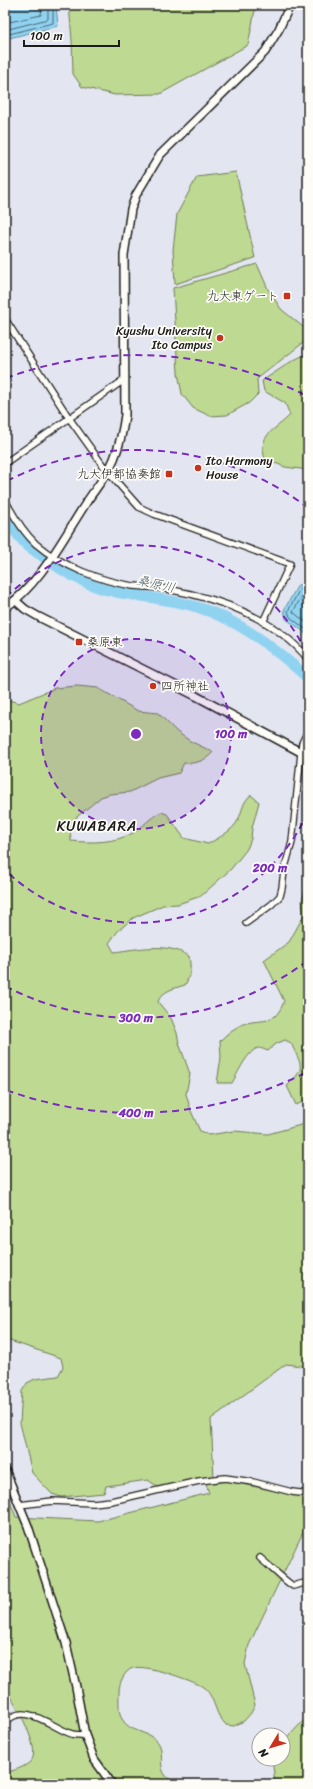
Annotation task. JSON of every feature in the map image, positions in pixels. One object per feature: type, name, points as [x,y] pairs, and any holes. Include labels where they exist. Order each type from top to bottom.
[{"type":"street","points":[[5,608],[16,601],[52,556],[114,460],[123,432],[125,415],[124,255],[131,209],[136,195],[160,155],[265,52],[279,29],[290,5]]},
{"type":"street","points":[[5,319],[69,418],[107,471],[129,497],[145,511],[290,564],[263,622]]},
{"type":"street","points":[[5,463],[124,380]]},
{"type":"street","points":[[5,500],[20,525],[36,544],[52,556],[76,568],[114,582],[172,590],[241,610],[279,632],[300,649],[308,659]]},
{"type":"street","points":[[16,601],[25,609],[39,617],[196,696],[304,754]]},
{"type":"street","points":[[246,923],[271,905],[280,896],[284,871],[292,842],[304,754],[302,743],[308,731]]},
{"type":"street","points":[[5,1470],[28,1526],[66,1643],[85,1736],[94,1759],[112,1784]]},
{"type":"street","points":[[19,1505],[53,1501],[93,1503],[111,1501],[199,1481],[225,1478],[253,1482],[292,1492],[308,1494]]},
{"type":"street","points":[[260,1558],[273,1568],[285,1581],[293,1586],[308,1582]]},
{"type":"street","points":[[5,1723],[13,1716],[19,1714],[29,1715],[38,1717],[72,1734],[85,1736]]},
{"type":"green space","points":[[69,5],[256,5],[248,45],[160,94],[115,95],[82,87],[73,74]]},
{"type":"green space","points":[[236,172],[255,258],[175,284],[173,250],[177,214],[197,177]]},
{"type":"green space","points":[[257,264],[268,289],[281,309],[308,331],[308,339],[257,379],[258,394],[249,403],[227,415],[210,416],[193,408],[182,394],[178,373],[173,288]]},
{"type":"green space","points":[[308,354],[308,470],[285,467],[265,459],[263,451],[265,438],[273,429],[290,415],[285,403],[264,391],[262,381],[292,361]]},
{"type":"green space","points":[[77,686],[98,688],[138,711],[158,713],[177,732],[190,741],[213,752],[207,758],[200,761],[184,763],[179,773],[158,778],[130,792],[110,794],[101,797],[73,820],[70,829],[71,841],[95,842],[119,839],[133,833],[161,812],[167,814],[184,838],[208,844],[233,828],[246,800],[251,795],[259,802],[252,828],[251,839],[247,849],[231,869],[201,896],[178,904],[163,905],[133,918],[118,931],[109,943],[114,952],[142,948],[162,948],[171,949],[189,956],[190,971],[185,985],[165,993],[158,1002],[171,1018],[177,1033],[190,1074],[186,1094],[191,1111],[200,1131],[209,1135],[234,1131],[268,1134],[308,1123],[308,1367],[286,1364],[211,1419],[214,1478],[308,1498],[308,1524],[249,1645],[245,1664],[255,1705],[251,1713],[244,1721],[234,1726],[226,1725],[219,1716],[211,1696],[206,1690],[197,1684],[179,1677],[158,1670],[139,1667],[133,1668],[127,1672],[123,1678],[119,1692],[119,1710],[122,1719],[129,1727],[153,1737],[157,1741],[161,1749],[163,1772],[167,1777],[178,1784],[5,1784],[5,1773],[19,1768],[31,1761],[33,1747],[26,1726],[5,1688],[5,1488],[16,1517],[98,1521],[209,1493],[204,1478],[161,1489],[148,1480],[106,1486],[104,1493],[61,1497],[52,1494],[32,1473],[20,1423],[22,1391],[27,1383],[35,1379],[58,1376],[63,1367],[61,1358],[7,1340],[5,1338],[5,699],[19,703],[55,688]]},
{"type":"green space","points":[[308,882],[308,1102],[307,1100],[296,1105],[287,1086],[300,1070],[300,1066],[291,1043],[285,1040],[276,1044],[268,1051],[260,1048],[255,1049],[247,1057],[232,1083],[217,1083],[221,1057],[220,1041],[230,1031],[243,1024],[272,1018],[276,1015],[284,1001],[264,960],[289,942],[304,915],[302,900]]},
{"type":"green space","points":[[308,1716],[308,1777],[301,1784],[275,1784],[273,1767],[291,1767],[291,1734]]},
{"type":"water","points":[[5,5],[56,5],[58,26],[5,39]]},
{"type":"water","points":[[308,583],[308,638],[303,631],[286,619],[284,610],[298,585]]},
{"type":"waterway","name":"桑原川","points":[[5,515],[18,536],[28,546],[58,567],[86,583],[106,590],[177,602],[213,613],[256,636],[283,656],[308,678]]},
{"type":"place","name":"九大東ゲート","points":[[287,296]]},
{"type":"place","name":"Kyushu University Ito Campus","points":[[220,338]]},
{"type":"place","name":"Ito Harmony House","points":[[198,468]]},
{"type":"place","name":"九大伊都協奏館","points":[[169,474]]},
{"type":"place","name":"桑原東","points":[[79,642]]},
{"type":"place","name":"四所神社","points":[[153,686]]},
{"type":"district","name":"KUWABARA","points":[[97,826]]}]
